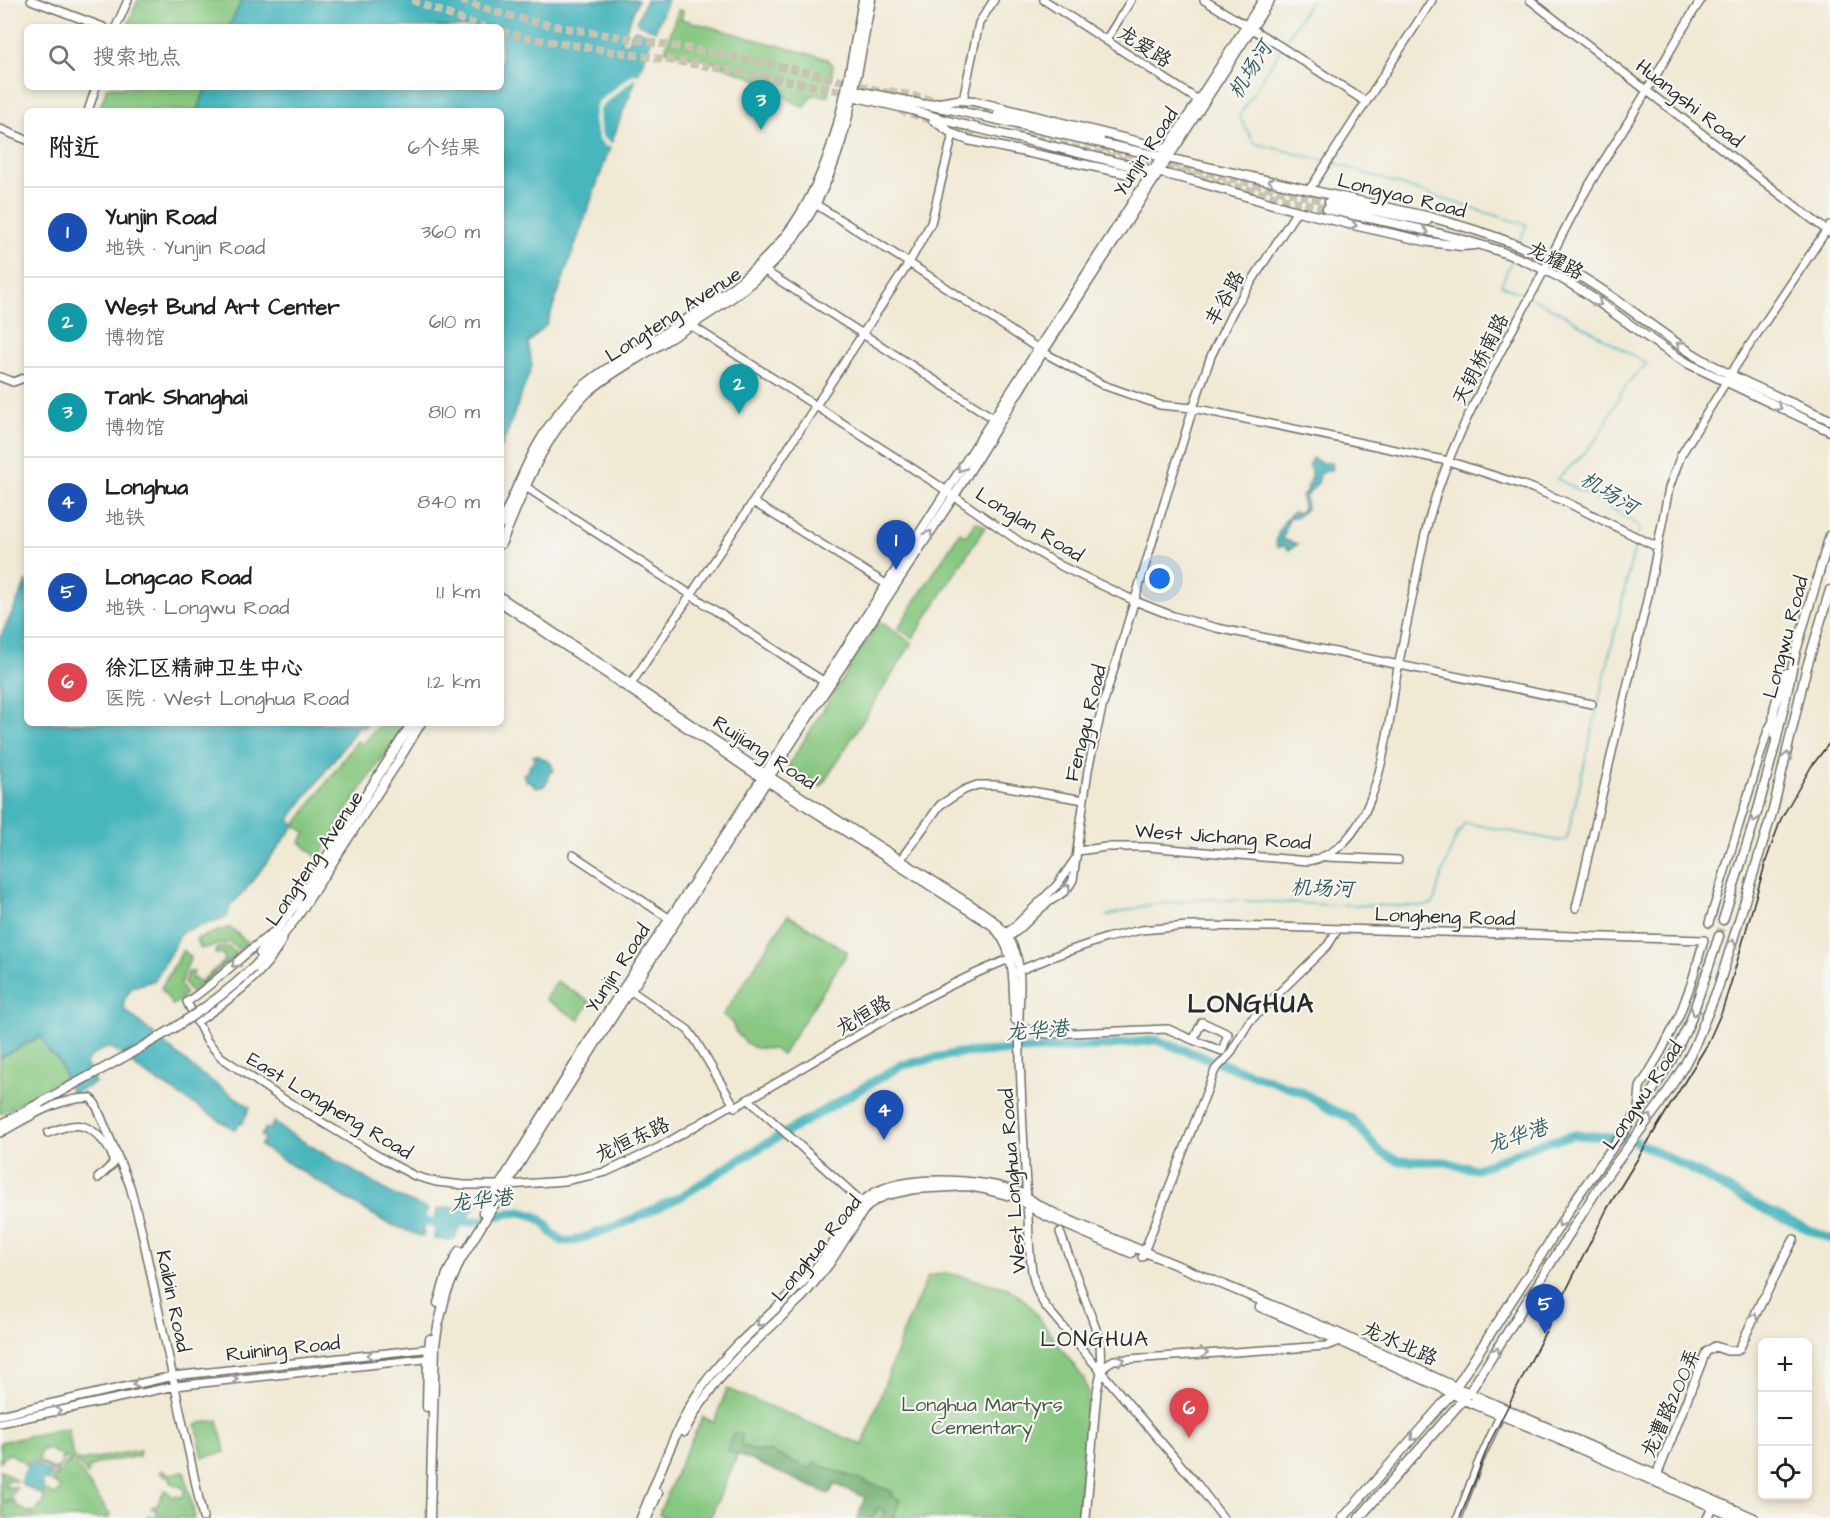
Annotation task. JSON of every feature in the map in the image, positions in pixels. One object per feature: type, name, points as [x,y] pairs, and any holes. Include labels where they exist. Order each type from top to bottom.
[{"type":"main road","name":"Longteng Avenue","points":[[848,91],[863,0]]},
{"type":"main road","name":"Longteng Avenue","points":[[504,517],[539,440],[556,415],[580,389],[604,369],[730,300],[765,271],[793,239],[832,148],[871,0]]},
{"type":"main road","name":"Yunjin Road","points":[[1165,154],[1248,28],[1263,0]]},
{"type":"main road","name":"Yunjin Road","points":[[628,989],[950,493],[1198,100],[1270,0]]},
{"type":"main road","name":"Longyao Road","points":[[848,91],[1152,150]]},
{"type":"main road","name":"Longyao Road","points":[[848,91],[952,123],[1098,157],[1131,170]]},
{"type":"main road","name":"Longyao Road","points":[[926,105],[963,100],[974,101],[1165,154],[1430,217],[1518,244],[1579,275],[1729,378],[1830,431]]},
{"type":"main road","name":"Longyao Road","points":[[908,109],[934,120],[953,134],[968,140],[1225,189],[1297,211],[1429,242],[1461,246],[1475,245]]},
{"type":"main road","points":[[998,113],[1152,150]]},
{"type":"main road","points":[[976,134],[1131,170]]},
{"type":"main road","name":"Longteng Avenue","points":[[504,537],[539,457],[554,432],[584,396],[733,288],[763,262],[787,234],[810,201]]},
{"type":"main road","points":[[1475,245],[1328,206],[1492,235]]},
{"type":"main road","name":"龙耀路","points":[[1475,245],[1513,256],[1545,270]]},
{"type":"main road","name":"Longyao Road","points":[[1545,270],[1567,282],[1667,351],[1830,420]]},
{"type":"main road","name":"Yunjin Road","points":[[494,1201],[670,919],[766,777],[823,681],[886,584],[950,493],[993,418],[1040,350]]},
{"type":"main road","name":"Longwu Road","points":[[1723,920],[1759,806],[1796,651],[1830,535]]},
{"type":"main road","name":"Longwu Road","points":[[1359,1518],[1466,1397],[1602,1182],[1672,1085],[1694,1047],[1711,1008],[1773,810],[1806,670],[1830,590]]},
{"type":"main road","points":[[1776,742],[1772,723],[1773,712],[1796,651]]},
{"type":"main road","name":"Longteng Avenue","points":[[283,930],[301,897],[410,726]]},
{"type":"main road","name":"Longteng Avenue","points":[[0,1125],[184,1022],[224,994],[283,930],[327,871],[419,726]]},
{"type":"main road","name":"Longwu Road","points":[[1343,1518],[1454,1390],[1577,1197],[1638,1113],[1672,1059],[1690,1022],[1719,936]]},
{"type":"main road","name":"Longteng Avenue","points":[[0,1119],[182,1017],[251,966]]},
{"type":"main road","name":"Longhua Road","points":[[641,1518],[685,1417],[700,1389],[737,1345],[806,1281],[862,1202],[881,1189],[899,1184],[968,1181],[1018,1192],[1027,1200]]},
{"type":"main road","name":"Longhua Road","points":[[648,1518],[685,1428],[709,1392],[742,1353],[803,1296],[829,1264],[856,1221],[871,1203],[886,1195],[914,1189],[968,1186],[1027,1200],[1143,1255],[1341,1338]]},
{"type":"main road","points":[[432,1348],[446,1294],[460,1261],[494,1201]]},
{"type":"main road","points":[[424,1518],[432,1325],[440,1292],[451,1266],[464,1242],[494,1201]]},
{"type":"main road","name":"Longhua Road","points":[[1143,1255],[1329,1329]]},
{"type":"main road","name":"龙水北路","points":[[1329,1329],[1341,1338]]},
{"type":"main road","points":[[1341,1338],[1454,1390],[1500,1416],[1714,1504],[1754,1518]]},
{"type":"main road","points":[[430,1518],[431,1359]]},
{"type":"main road","points":[[1466,1397],[1656,1475],[1738,1518]]},
{"type":"street","points":[[32,0],[95,24]]},
{"type":"street","points":[[117,24],[128,0]]},
{"type":"street","points":[[963,100],[979,23],[994,0]]},
{"type":"street","name":"龙爱路","points":[[1044,0],[1198,100]]},
{"type":"street","points":[[1106,40],[1131,0]]},
{"type":"street","points":[[1204,0],[1366,102]]},
{"type":"street","points":[[1311,189],[1432,0]]},
{"type":"street","name":"Huangshi Road","points":[[1530,0],[1829,229]]},
{"type":"street","name":"天钥桥南路","points":[[1398,664],[1428,522],[1448,461],[1582,197],[1701,0]]},
{"type":"street","points":[[89,108],[95,90]]},
{"type":"street","points":[[0,129],[24,139]]},
{"type":"street","points":[[631,684],[909,263],[931,223],[953,134]]},
{"type":"street","points":[[810,201],[1040,350],[1112,388],[1160,405],[1193,408],[1448,461],[1568,502],[1657,548]]},
{"type":"street","name":"丰谷路","points":[[1136,601],[1193,408],[1211,356],[1234,309],[1297,211]]},
{"type":"street","points":[[1576,908],[1648,597],[1669,488],[1681,455],[1729,378],[1829,229]]},
{"type":"street","points":[[765,271],[993,418]]},
{"type":"street","name":"Longlan Road","points":[[687,323],[950,493],[1020,542],[1061,566],[1136,601],[1173,616],[1218,627],[1592,704]]},
{"type":"street","points":[[0,377],[13,382],[24,380]]},
{"type":"street","points":[[526,487],[823,681]]},
{"type":"street","points":[[753,502],[886,584]]},
{"type":"street","name":"Ruijiang Road","points":[[504,599],[766,777],[901,859],[988,916],[1005,937]]},
{"type":"street","name":"Fenggu Road","points":[[1005,937],[1057,885],[1077,853],[1084,800],[1102,708],[1136,601]]},
{"type":"street","name":"Ruijiang Road","points":[[504,605],[978,916],[1005,937]]},
{"type":"street","name":"West Jichang Road","points":[[1077,853],[1126,846],[1298,861],[1317,860],[1327,856],[1348,838],[1370,803],[1379,777],[1398,664]]},
{"type":"street","points":[[1709,923],[1772,723]]},
{"type":"street","points":[[901,859],[940,805],[977,785],[996,785],[1084,800]]},
{"type":"street","points":[[573,855],[670,919]]},
{"type":"street","points":[[1327,856],[1398,860]]},
{"type":"street","name":"Longheng Road","points":[[1016,972],[1088,943],[1141,930],[1188,926],[1704,940]]},
{"type":"street","points":[[1143,1255],[1215,1070],[1230,1054],[1249,1022],[1328,945],[1338,929]]},
{"type":"street","points":[[283,930],[277,950],[258,973],[197,1022],[187,1002],[214,982],[249,950],[283,930]]},
{"type":"street","name":"West Longhua Road","points":[[1005,937],[1013,955],[1019,990],[1019,1037],[1031,1264],[1040,1298],[1223,1518]]},
{"type":"street","name":"Longwu Road","points":[[1638,1113],[1640,1087],[1679,1016],[1704,940]]},
{"type":"street","name":"龙恒路","points":[[734,1105],[924,999],[1013,955]]},
{"type":"street","name":"West Longhua Road","points":[[1016,972],[1015,1019],[1019,1028]]},
{"type":"street","points":[[628,989],[688,1030],[734,1105]]},
{"type":"street","name":"East Longheng Road","points":[[197,1022],[209,1045],[220,1057],[280,1097],[390,1164],[415,1176],[436,1182],[504,1185]]},
{"type":"street","points":[[1019,1028],[1047,1034],[1168,1029],[1193,1040],[1222,1051],[1228,1034],[1202,1022],[1193,1040]]},
{"type":"street","name":"Kaibin Road","points":[[0,1133],[57,1103],[91,1098],[114,1144],[130,1186],[176,1386],[203,1518]]},
{"type":"street","points":[[748,1099],[862,1202]]},
{"type":"street","name":"龙恒东路","points":[[504,1185],[564,1181],[606,1172],[658,1148],[734,1105]]},
{"type":"street","points":[[48,1133],[66,1125],[78,1125],[90,1128],[98,1135],[114,1161],[98,1178]]},
{"type":"street","points":[[1060,1232],[1100,1340],[1101,1372],[1097,1390],[1086,1518]]},
{"type":"street","name":"龙漕路200弄","points":[[1656,1475],[1706,1352],[1715,1346],[1728,1350],[1737,1350],[1740,1347],[1761,1301],[1793,1239],[1769,1292],[1762,1301],[1740,1348],[1737,1351],[1727,1351],[1715,1347],[1706,1352],[1657,1476],[1714,1504]]},
{"type":"street","points":[[1101,1372],[1107,1364],[1114,1360],[1326,1346],[1341,1338]]},
{"type":"street","name":"Ruining Road","points":[[0,1415],[173,1376],[432,1348]]},
{"type":"street","name":"Ruining Road","points":[[0,1423],[176,1386],[431,1359]]},
{"type":"street","points":[[1458,1518],[1478,1464],[1500,1416]]},
{"type":"street","points":[[1707,1518],[1714,1504]]},
{"type":"green space","points":[[138,0],[242,0],[230,24],[128,24]]},
{"type":"green space","points":[[678,10],[683,11],[681,19],[828,59],[833,66],[828,96],[812,95],[804,108],[766,83],[713,62],[665,51]]},
{"type":"green space","points":[[106,90],[205,90],[199,108],[100,108]]},
{"type":"green space","points":[[976,521],[985,527],[913,638],[898,628],[960,532],[966,536]]},
{"type":"green space","points":[[879,621],[912,643],[821,787],[788,766]]},
{"type":"green space","points":[[378,726],[402,726],[337,824],[336,831],[318,858],[300,842],[306,833],[295,825],[357,741],[362,745]]},
{"type":"green space","points":[[788,915],[848,952],[782,1055],[773,1049],[755,1048],[746,1043],[735,1031],[732,1022],[723,1015]]},
{"type":"green space","points":[[230,927],[248,943],[239,950],[229,942],[201,949],[196,939]]},
{"type":"green space","points":[[225,946],[237,954],[191,993],[184,982],[188,972],[194,972],[192,978],[200,982],[225,961],[223,953],[215,954],[217,949]]},
{"type":"green space","points":[[183,950],[191,957],[180,983],[185,994],[172,1005],[161,988]]},
{"type":"green space","points":[[557,981],[590,1002],[579,1020],[545,999]]},
{"type":"green space","points":[[41,1036],[49,1053],[57,1058],[65,1077],[0,1114],[0,1058]]},
{"type":"green space","name":"Longhua Martyrs Cementary","points":[[948,1273],[1008,1288],[1028,1303],[1084,1379],[1088,1391],[1078,1518],[858,1518],[865,1497],[731,1441],[727,1450],[738,1454],[710,1518],[667,1518],[659,1514],[703,1417],[714,1422],[727,1389],[863,1445],[903,1333],[928,1276]]},
{"type":"green space","points":[[218,1420],[225,1452],[203,1457],[196,1424]]},
{"type":"green space","points":[[68,1428],[73,1457],[81,1461],[140,1450],[139,1456],[98,1463],[87,1469],[89,1472],[87,1475],[81,1466],[66,1457],[58,1469],[63,1457],[47,1448],[43,1449],[38,1457],[39,1461],[54,1470],[56,1468],[58,1470],[56,1473],[34,1460],[27,1462],[25,1466],[25,1463],[9,1453],[0,1463],[0,1442]]},
{"type":"green space","points":[[734,1432],[742,1435],[741,1445],[755,1451],[769,1451],[811,1469],[814,1463],[891,1491],[892,1497],[900,1500],[893,1518],[883,1518],[884,1511],[878,1508],[872,1518],[858,1518],[865,1497],[835,1484],[829,1494],[727,1450]]},
{"type":"green space","points":[[68,1461],[78,1468],[110,1515],[109,1518],[32,1518],[45,1498],[41,1495],[45,1490],[54,1495],[57,1493],[59,1486],[51,1481],[55,1475],[57,1477]]},
{"type":"green space","points":[[0,1470],[17,1481],[5,1481],[6,1487],[17,1487],[8,1501],[2,1501],[0,1495]]},
{"type":"green space","points":[[161,1470],[170,1474],[184,1471],[195,1518],[154,1518],[157,1511],[151,1508],[156,1507],[165,1490],[175,1498],[176,1496],[181,1498],[185,1491],[170,1482],[171,1478],[160,1473]]},
{"type":"green space","points":[[12,1499],[15,1501],[14,1504],[29,1513],[33,1512],[30,1518],[4,1518],[2,1504],[11,1502]]},
{"type":"water","points":[[242,0],[638,0],[621,42],[627,44],[636,29],[653,36],[619,122],[547,324],[528,343],[532,366],[504,441],[504,108],[199,108],[205,90],[504,90],[504,24],[230,24]]},
{"type":"water","points":[[646,0],[668,0],[655,31],[637,21]]},
{"type":"water","points":[[1312,458],[1322,463],[1331,463],[1332,469],[1322,473],[1318,483],[1305,496],[1307,508],[1297,517],[1290,517],[1288,520],[1282,539],[1298,544],[1289,550],[1285,546],[1277,547],[1278,533],[1283,523],[1293,512],[1299,513],[1303,509],[1302,495],[1307,492],[1311,475],[1309,464]]},
{"type":"water","points":[[24,587],[24,726],[359,726],[289,820],[295,825],[244,892],[230,906],[227,917],[182,932],[155,980],[132,987],[124,1000],[124,1009],[197,1071],[250,1107],[242,1124],[240,1123],[235,1130],[145,1074],[112,1048],[101,1050],[88,1060],[86,1063],[95,1083],[72,1094],[57,1058],[49,1053],[41,1036],[0,1058],[0,638]]},
{"type":"water","points":[[537,755],[551,763],[554,771],[548,774],[549,779],[544,786],[538,788],[531,781],[526,781],[523,774],[529,771],[534,761],[533,756]]},
{"type":"water","points":[[274,1122],[394,1195],[427,1209],[423,1237],[385,1222],[260,1146],[265,1138],[261,1136]]},
{"type":"water","points":[[477,1204],[455,1238],[434,1239],[437,1209]]},
{"type":"water","points":[[34,1463],[52,1474],[48,1481],[44,1479],[41,1484],[44,1486],[40,1494],[22,1484],[21,1479],[29,1464]]},
{"type":"pier","points":[[635,74],[640,75],[639,80],[634,79],[600,108],[600,129],[603,138],[614,144],[613,148],[605,146],[599,139],[594,120],[596,106],[599,101]]},
{"type":"waterway","name":"机场河","points":[[1283,45],[1311,0]]},
{"type":"waterway","name":"机场河","points":[[1281,49],[1239,116],[1254,143],[1326,161]]},
{"type":"waterway","name":"机场河","points":[[1331,162],[1527,225],[1518,244]]},
{"type":"waterway","name":"机场河","points":[[1512,259],[1501,285],[1529,297]]},
{"type":"waterway","name":"机场河","points":[[1533,299],[1563,314],[1647,364],[1630,381],[1593,444],[1557,479],[1603,502],[1637,525],[1640,529],[1638,534]]},
{"type":"waterway","name":"机场河","points":[[1106,916],[1148,905],[1211,899],[1333,905],[1425,906],[1432,904],[1435,899],[1455,839],[1465,823],[1561,841],[1567,839],[1636,541]]},
{"type":"waterway","name":"龙华港","points":[[414,1218],[431,1223],[458,1223],[522,1212],[535,1216],[545,1223],[562,1241],[574,1241],[624,1223],[680,1197],[742,1158],[902,1065],[959,1053],[1101,1046],[1156,1040],[1302,1092],[1331,1110],[1350,1117],[1380,1152],[1399,1161],[1447,1162],[1477,1169],[1536,1145],[1574,1135],[1628,1138],[1768,1211],[1830,1239]]},
{"type":"tunnel","points":[[412,0],[476,24]]},
{"type":"tunnel","points":[[461,0],[535,22],[750,60],[895,95]]},
{"type":"tunnel","points":[[504,32],[521,37],[719,68],[852,93]]},
{"type":"tunnel","points":[[889,91],[998,113]]},
{"type":"tunnel","points":[[899,110],[976,134]]},
{"type":"tunnel","points":[[1013,133],[1327,209]]},
{"type":"tunnel","points":[[1102,147],[1329,202]]},
{"type":"tunnel","points":[[1719,936],[1723,920]]},
{"type":"railway","points":[[1460,1518],[1489,1444],[1607,1209],[1707,1045],[1722,1011],[1767,858],[1781,819],[1811,767],[1830,742]]},
{"type":"place","name":"Tank Shanghai","points":[[761,130]]},
{"type":"place","name":"West Bund Art Center","points":[[739,414]]},
{"type":"place","name":"Yunjin Road","points":[[896,570]]},
{"type":"place","name":"Longhua","points":[[884,1140]]},
{"type":"place","name":"Longcao Road","points":[[1545,1334]]},
{"type":"place","name":"徐汇区精神卫生中心","points":[[1189,1438]]},
{"type":"district","name":"LONGHUA","points":[[1251,1003]]},
{"type":"district","name":"LONGHUA","points":[[1095,1338]]}]
